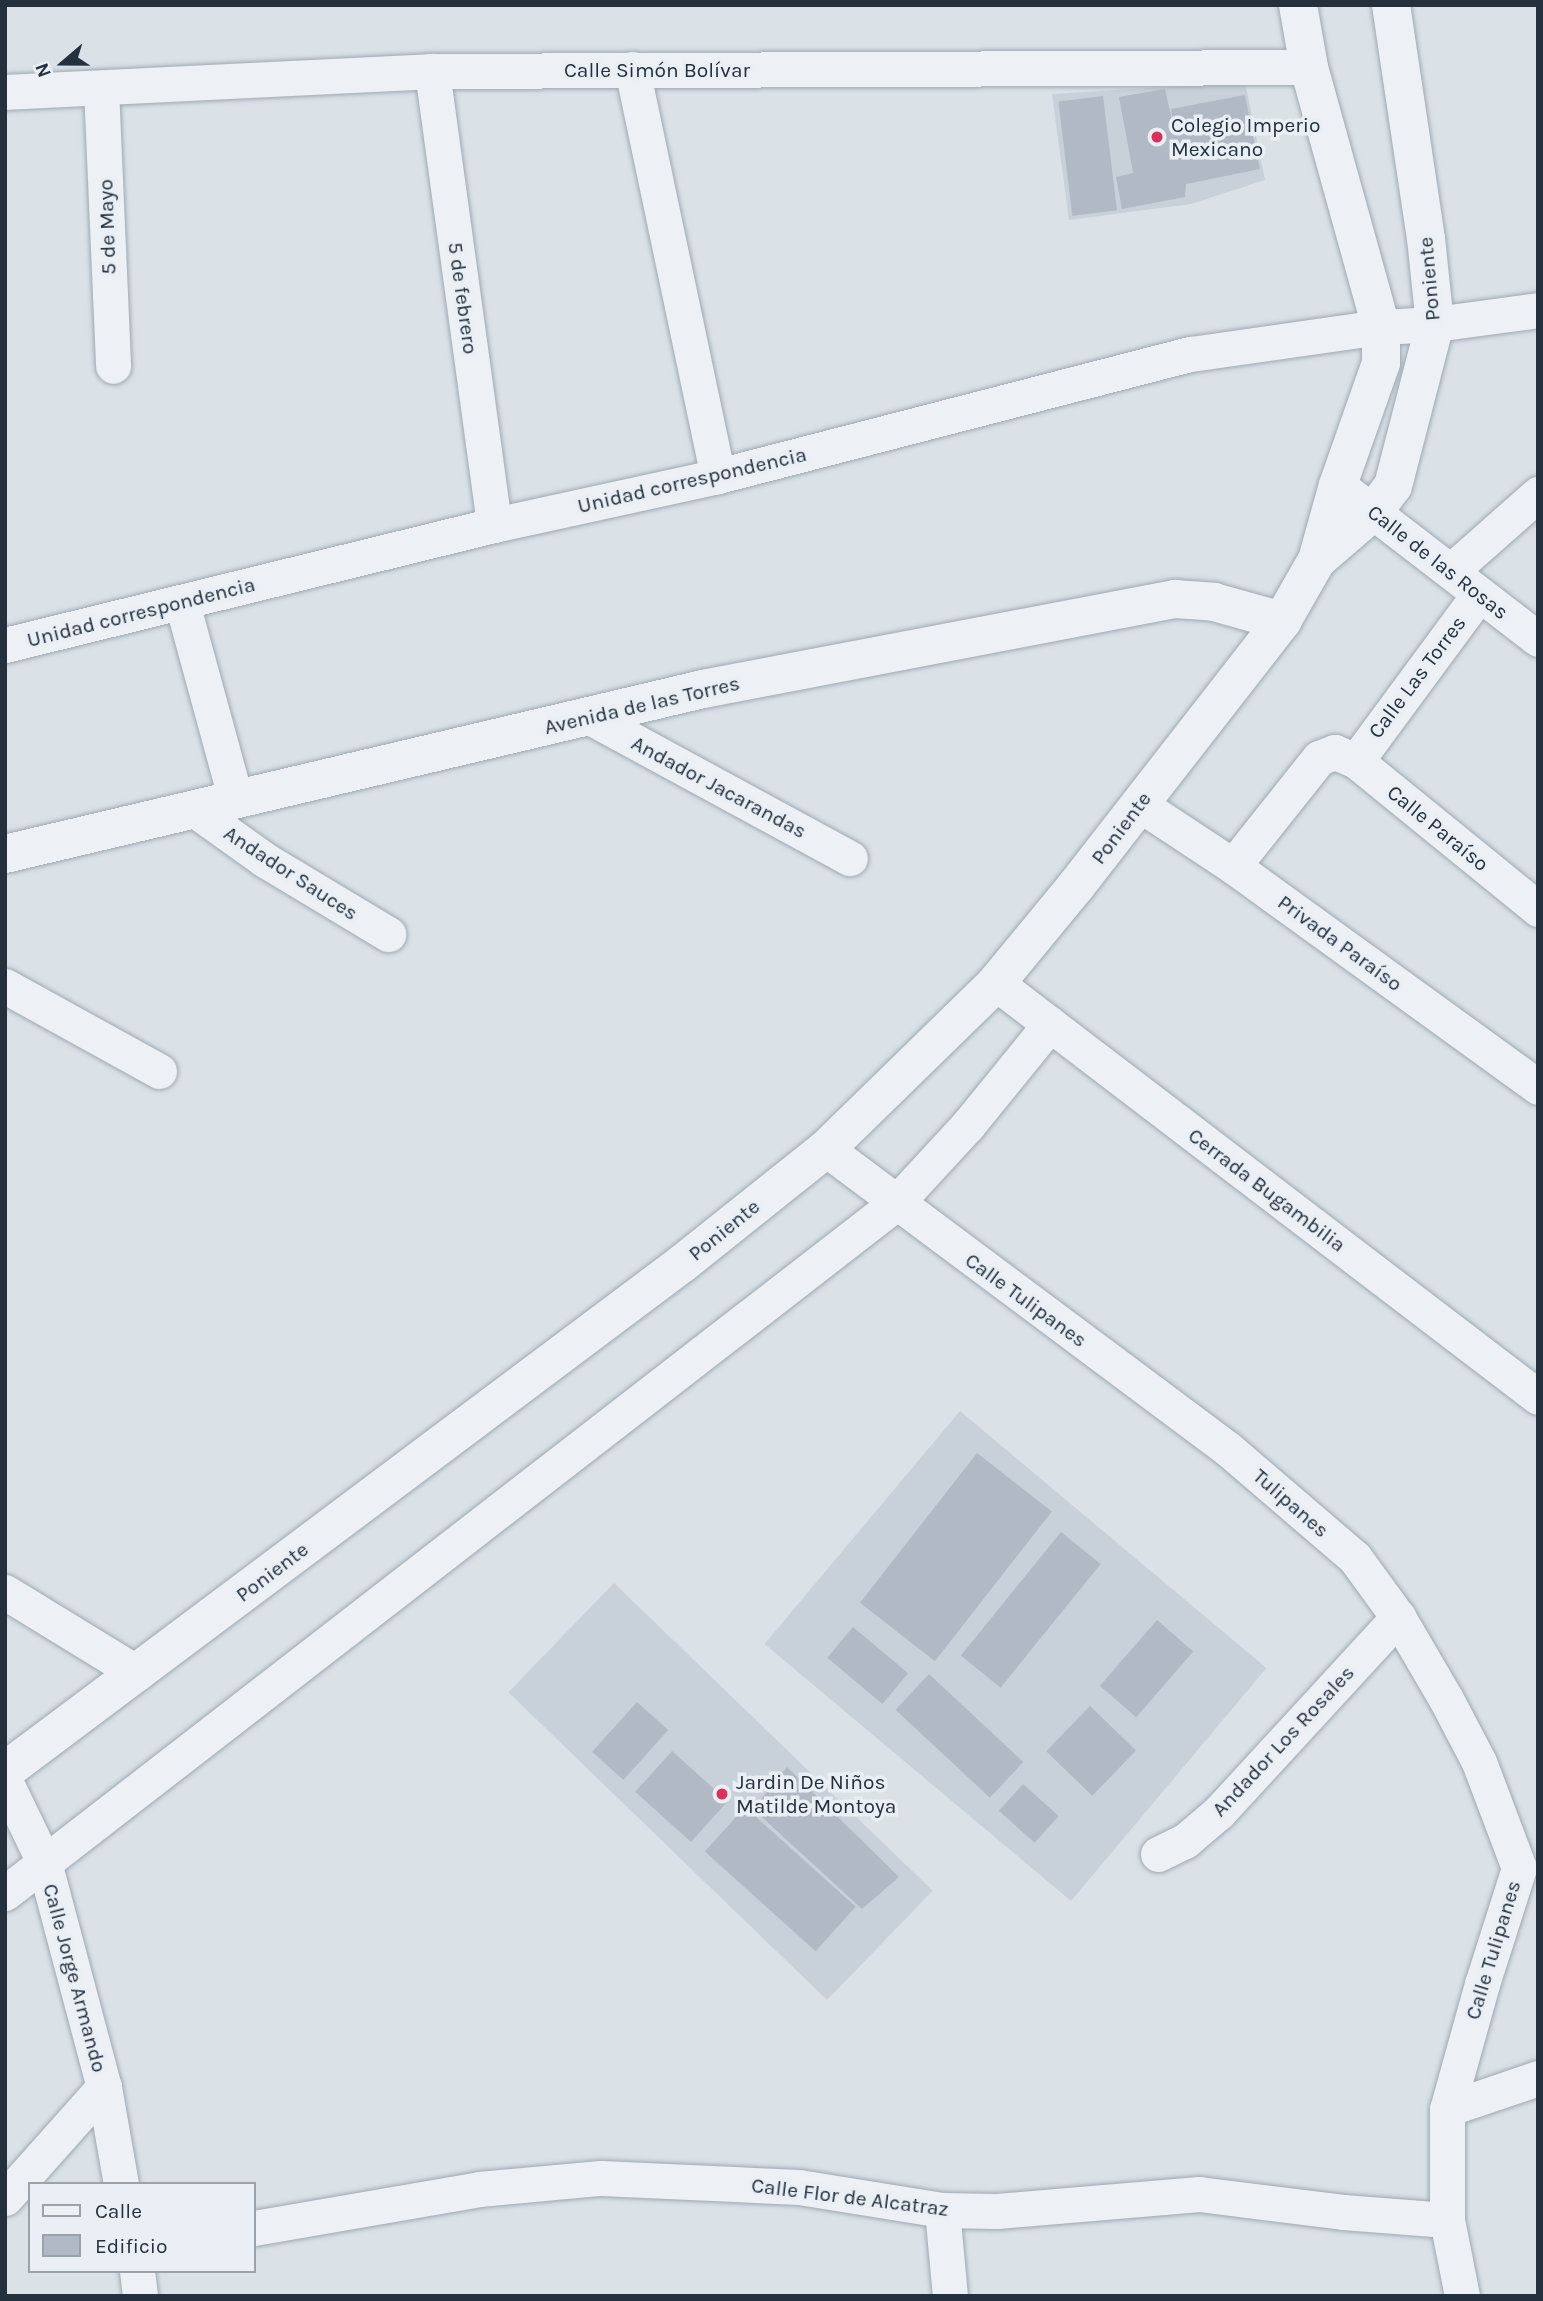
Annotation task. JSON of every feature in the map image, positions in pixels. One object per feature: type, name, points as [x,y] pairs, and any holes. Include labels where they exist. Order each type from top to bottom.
[{"type":"street","name":"Poniente","points":[[5,1771],[683,1263],[826,1149],[996,983],[1282,621],[1317,560],[1338,485],[1381,363],[1381,327],[1308,67],[1298,5]]},
{"type":"street","name":"Poniente","points":[[1317,560],[1374,511],[1393,486],[1435,324],[1426,239],[1391,5]]},
{"type":"street","name":"Calle Simón Bolívar","points":[[5,92],[432,71],[1308,67]]},
{"type":"street","points":[[632,69],[718,476]]},
{"type":"street","name":"5 de febrero","points":[[432,71],[494,525]]},
{"type":"street","name":"5 de Mayo","points":[[101,88],[113,366]]},
{"type":"street","name":"Unidad correspondencia","points":[[5,645],[494,525],[718,476],[1191,355],[1381,327],[1435,324],[1538,310]]},
{"type":"street","name":"Calle de las Rosas","points":[[1338,485],[1452,570],[1538,639]]},
{"type":"street","points":[[1452,570],[1538,494]]},
{"type":"street","name":"Calle Las Torres","points":[[1233,866],[1319,758],[1345,756],[1479,594]]},
{"type":"street","name":"Avenida de las Torres","points":[[5,854],[703,689],[1175,599],[1214,601],[1282,621]]},
{"type":"street","points":[[182,603],[236,800]]},
{"type":"street","name":"Andador Jacarandas","points":[[588,716],[850,858]]},
{"type":"street","name":"Calle Paraíso","points":[[1345,756],[1538,909]]},
{"type":"street","name":"Privada Paraíso","points":[[1139,804],[1233,866],[1538,1087]]},
{"type":"street","name":"Andador Sauces","points":[[195,810],[265,860],[388,934]]},
{"type":"street","name":"Cerrada Bugambilia","points":[[996,983],[1538,1397]]},
{"type":"street","points":[[5,986],[159,1071]]},
{"type":"street","points":[[5,1893],[895,1203],[968,1125],[1050,1024]]},
{"type":"street","name":"Calle Tulipanes","points":[[826,1149],[1228,1449]]},
{"type":"street","name":"Tulipanes","points":[[1228,1449],[1355,1558]]},
{"type":"street","name":"Calle Tulipanes","points":[[1355,1558],[1398,1617],[1479,1762],[1528,1864],[1447,2109],[1447,2220],[1462,2296]]},
{"type":"street","points":[[5,1592],[137,1673]]},
{"type":"street","name":"Andador Los Rosales","points":[[1157,1854],[1185,1840],[1219,1812],[1398,1617]]},
{"type":"street","name":"Calle Jorge Armando","points":[[5,1781],[44,1862],[104,2087],[121,2182]]},
{"type":"street","points":[[1447,2109],[1538,2078]]},
{"type":"street","points":[[5,2198],[104,2087]]},
{"type":"street","name":"Calle Flor de Alcatraz","points":[[256,2228],[479,2189],[601,2178],[799,2187],[942,2210],[997,2211],[1199,2194],[1343,2212],[1447,2220]]},
{"type":"street","points":[[942,2210],[950,2296]]},
{"type":"street","points":[[136,2273],[141,2296]]},
{"type":"shaded area","name":"Colegio Imperio Mexicano","points":[[1245,82],[1265,180],[1191,204],[1069,220],[1052,94]]},
{"type":"shaded area","points":[[960,1411],[1266,1668],[1071,1901],[765,1644]]},
{"type":"shaded area","name":"Jardin De Niños Matilde Montoya","points":[[614,1583],[933,1891],[827,2000],[508,1692]]},
{"type":"building","points":[[1165,89],[1175,134],[1171,109],[1245,95],[1260,169],[1186,184],[1185,197],[1122,209],[1116,177],[1133,173],[1119,97]]},
{"type":"building","points":[[1103,96],[1117,210],[1072,216],[1058,101]]},
{"type":"building","points":[[977,1453],[1052,1511],[935,1661],[860,1603]]},
{"type":"building","points":[[1061,1532],[1101,1564],[1001,1688],[961,1656]]},
{"type":"building","points":[[1157,1620],[1193,1651],[1136,1717],[1100,1686]]},
{"type":"building","points":[[853,1627],[908,1673],[882,1704],[827,1658]]},
{"type":"building","points":[[929,1674],[1023,1762],[990,1798],[896,1710]]},
{"type":"building","points":[[637,1702],[668,1730],[623,1780],[592,1752]]},
{"type":"building","points":[[1090,1706],[1136,1750],[1092,1796],[1046,1751]]},
{"type":"building","points":[[672,1751],[728,1801],[691,1842],[635,1792]]},
{"type":"building","points":[[787,1767],[899,1877],[862,1909],[753,1809]]},
{"type":"building","points":[[1023,1784],[1059,1816],[1035,1843],[999,1811]]},
{"type":"building","points":[[745,1807],[856,1907],[816,1951],[705,1852]]},
{"type":"place","name":"Colegio Imperio Mexicano","points":[[1157,137]]},
{"type":"place","name":"Jardin De Niños Matilde Montoya","points":[[722,1794]]}]
